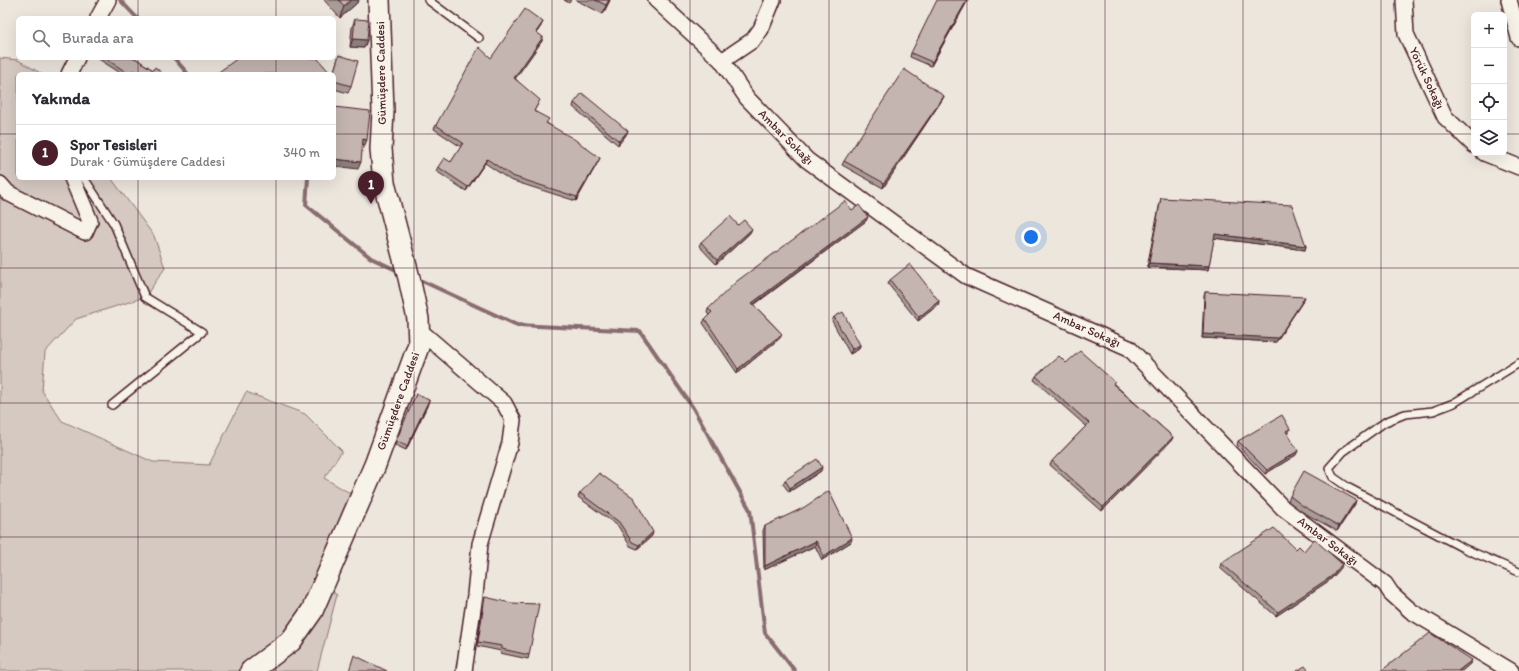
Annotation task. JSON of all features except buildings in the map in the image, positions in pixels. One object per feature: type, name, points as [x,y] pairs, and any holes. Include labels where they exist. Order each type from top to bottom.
[{"type":"street","points":[[99,16],[108,0]]},
{"type":"street","name":"Gümüşdere Caddesi","points":[[251,671],[291,641],[312,611],[320,589],[376,465],[419,344],[418,329],[409,278],[384,183],[381,149],[382,104],[378,0]]},
{"type":"street","name":"Ambar Sokağı","points":[[656,0],[722,61],[747,98],[807,160],[966,276],[1129,348],[1283,508],[1385,584],[1391,593],[1411,611],[1511,671]]},
{"type":"street","points":[[722,61],[753,40],[760,29],[773,0]]},
{"type":"street","name":"Yörük Sokağı","points":[[1404,0],[1406,34],[1445,117],[1471,141]]},
{"type":"street","points":[[1509,0],[1519,38]]},
{"type":"street","points":[[70,72],[76,60]]},
{"type":"street","points":[[1492,156],[1519,167]]},
{"type":"street","points":[[0,184],[8,193],[85,232],[90,221],[73,180]]},
{"type":"street","points":[[418,329],[504,403],[513,420],[510,444],[480,544],[475,595],[464,671]]},
{"type":"lane","points":[[428,0],[479,38]]},
{"type":"lane","points":[[85,180],[114,224],[145,297],[202,332],[112,405]]},
{"type":"lane","points":[[1519,363],[1454,403],[1433,411],[1405,414],[1385,422],[1343,452],[1329,468],[1333,477],[1349,488],[1463,548],[1519,572]]},
{"type":"shaded area","points":[[0,58],[18,60],[39,72],[16,72],[16,180],[112,180],[154,236],[165,268],[145,297],[76,319],[45,352],[42,391],[62,421],[153,462],[209,465],[246,392],[305,414],[342,451],[324,478],[355,496],[317,579],[337,595],[317,671],[0,671]]},
{"type":"waterway","points":[[120,0],[135,16]]},
{"type":"waterway","points":[[176,60],[186,72]]},
{"type":"waterway","points":[[308,180],[306,205],[371,258],[396,270]]},
{"type":"waterway","points":[[422,281],[517,325],[640,331],[693,408],[750,510],[765,633],[795,671]]},
{"type":"place","name":"Spor Tesisleri","points":[[371,204]]}]
